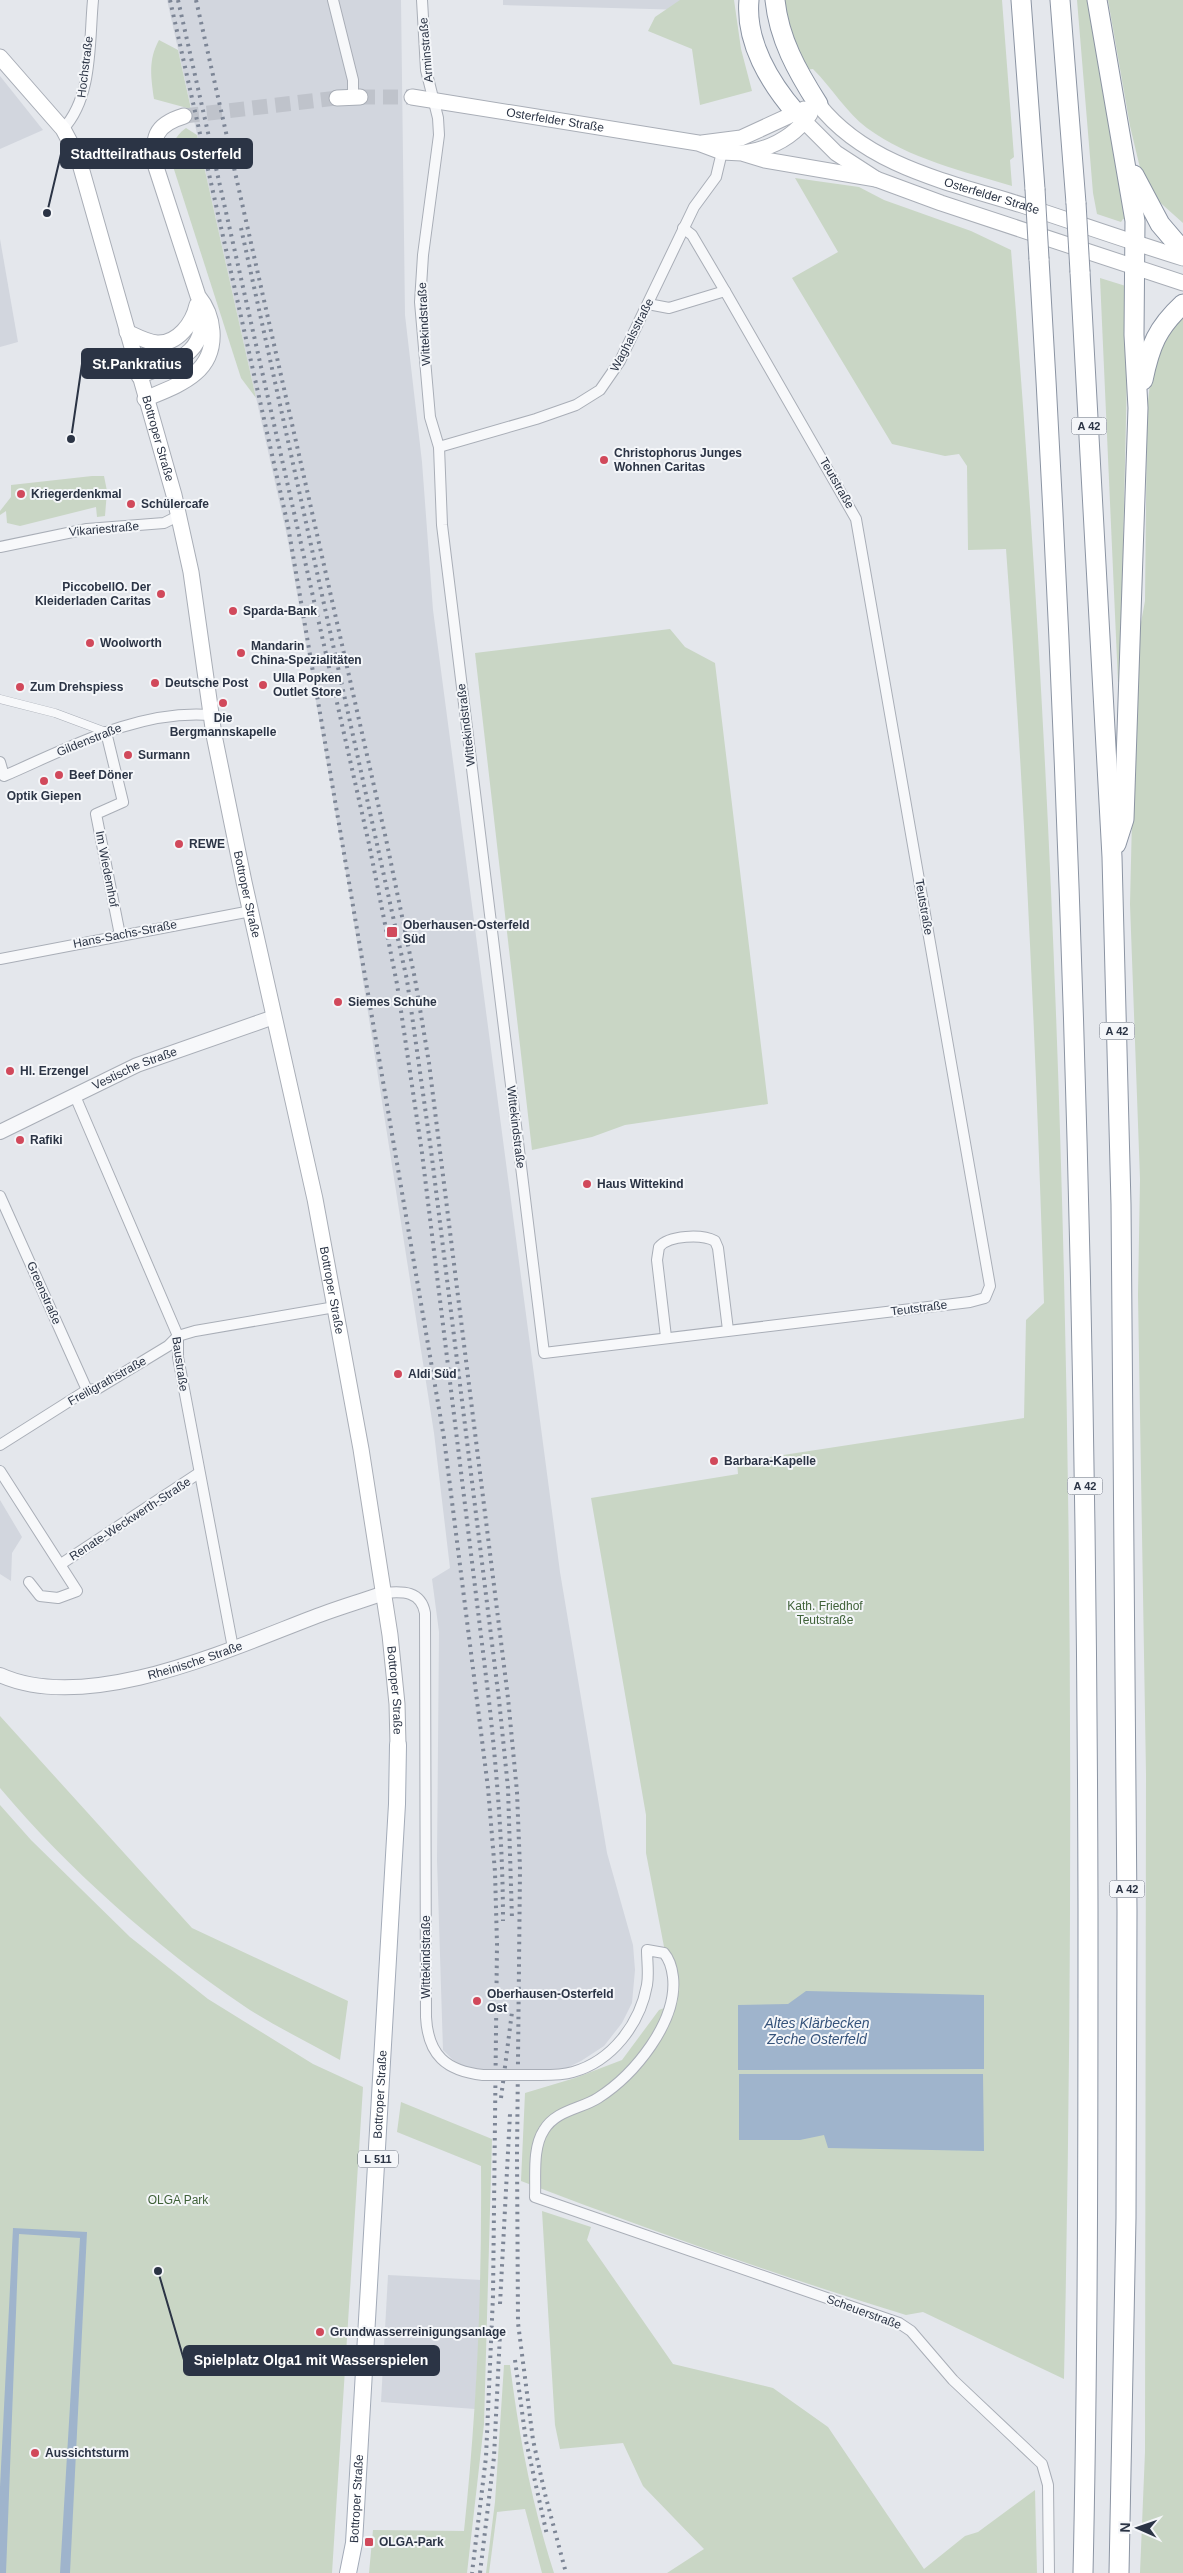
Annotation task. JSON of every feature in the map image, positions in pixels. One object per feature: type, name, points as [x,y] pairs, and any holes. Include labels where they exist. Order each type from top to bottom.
[{"type":"highway","points":[[748,0],[753,35],[764,67],[779,94],[800,118]]},
{"type":"highway","points":[[775,0],[778,21],[786,47],[818,104]]},
{"type":"highway","points":[[1008,0],[1012,41],[1026,64]]},
{"type":"highway","name":"A 42","points":[[1021,0],[1035,188],[1048,420],[1073,968],[1083,1336],[1088,1744],[1088,2186],[1083,2573]]},
{"type":"highway","name":"A 42","points":[[1060,0],[1076,203],[1112,857],[1121,1204],[1127,1746],[1126,2218],[1119,2573]]},
{"type":"highway","points":[[1097,0],[1135,221],[1134,335],[1138,408],[1124,819],[1112,857]]},
{"type":"highway","points":[[1123,149],[1145,199],[1160,224],[1183,252]]},
{"type":"highway","points":[[1138,408],[1154,339],[1164,322],[1183,304]]},
{"type":"main road","name":"Bottroper Straße","points":[[0,57],[63,129],[78,158],[88,188],[178,516],[194,585],[211,715],[250,911],[304,1146],[336,1307],[384,1593],[394,1669],[398,1745],[397,1804],[354,2543],[348,2573]]},
{"type":"main road","points":[[337,98],[357,97]]},
{"type":"main road","name":"Osterfelder Straße","points":[[412,97],[698,143],[722,152],[876,179],[941,203],[1183,283]]},
{"type":"main road","name":"Osterfelder Straße","points":[[742,154],[761,150],[778,142],[800,118],[818,104],[826,114],[856,140],[904,167],[1183,258]]},
{"type":"main road","points":[[139,376],[179,361],[192,350],[199,336],[201,326],[201,309],[198,296],[156,167],[154,155],[156,137],[162,126],[184,116]]},
{"type":"main road","name":"Osterfelder Straße","points":[[698,143],[741,138],[800,118]]},
{"type":"main road","name":"Osterfelder Straße","points":[[800,118],[836,153],[876,179]]},
{"type":"main road","points":[[127,332],[149,342],[166,342],[186,329],[196,309],[198,296]]},
{"type":"main road","points":[[145,399],[190,379],[206,364],[212,340],[211,323],[208,312],[198,296]]},
{"type":"street","name":"Hochstraße","points":[[63,129],[71,121],[84,94],[93,0]]},
{"type":"street","points":[[333,0],[357,97]]},
{"type":"street","name":"Arminstraße","points":[[422,0],[426,70],[431,99]]},
{"type":"street","name":"Wittekindstraße","points":[[431,99],[438,118],[439,135],[423,256],[420,302],[430,417],[438,447],[442,525],[544,1353]]},
{"type":"street","name":"Waghalsstraße","points":[[438,447],[536,420],[588,399],[611,377],[694,207],[716,177],[722,152]]},
{"type":"street","name":"Teutstraße","points":[[544,1353],[970,1302],[985,1298],[990,1286],[856,520],[692,235],[683,228]]},
{"type":"street","points":[[648,304],[669,308],[725,291]]},
{"type":"street","name":"Vikariestraße","points":[[0,547],[87,528],[164,523],[178,516]]},
{"type":"street","points":[[0,699],[55,713],[106,732]]},
{"type":"street","name":"Gildenstraße","points":[[2,776],[117,727],[176,716],[211,715]]},
{"type":"street","name":"Im Wiedemhof","points":[[106,732],[123,802],[96,814],[120,935]]},
{"type":"street","points":[[0,762],[2,776]]},
{"type":"street","name":"Hans-Sachs-Straße","points":[[0,959],[250,911]]},
{"type":"street","name":"Vestische Straße","points":[[0,1132],[137,1066],[274,1017]]},
{"type":"street","name":"Baustraße","points":[[75,1096],[178,1336],[178,1357],[233,1648]]},
{"type":"street","name":"Greenstraße","points":[[0,1196],[88,1390]]},
{"type":"street","points":[[666,1337],[657,1260],[659,1247],[667,1240],[703,1236],[715,1241],[718,1248],[728,1330]]},
{"type":"street","name":"Freiligrathstraße","points":[[0,1445],[88,1390],[97,1389],[168,1346],[178,1336],[195,1331],[336,1307]]},
{"type":"street","name":"Renate-Weckwerth-Straße","points":[[0,1471],[77,1591],[58,1598],[40,1596],[28,1582]]},
{"type":"street","name":"Renate-Weckwerth-Straße","points":[[61,1564],[199,1473]]},
{"type":"street","name":"Wittekindstraße","points":[[384,1593],[400,1591],[417,1596],[422,1602],[426,1613],[426,2017],[428,2036],[434,2050],[446,2064],[469,2073],[483,2075],[556,2075],[584,2068],[602,2059],[619,2043],[642,2008],[647,1984],[648,1950],[664,1953],[669,1960],[674,1986],[670,2008],[651,2045],[638,2064],[621,2080],[589,2103],[560,2115],[544,2130],[538,2144],[535,2197]]},
{"type":"street","name":"Rheinische Straße","points":[[0,1675],[24,1684],[46,1688],[84,1688],[130,1680],[233,1648],[384,1593]]},
{"type":"street","name":"Scheuerstraße","points":[[535,2197],[899,2323],[911,2331],[953,2380],[1042,2464],[1048,2485],[1049,2573]]},
{"type":"shaded area","points":[[167,0],[401,0],[405,315],[422,462],[433,610],[560,1572],[607,1853],[633,1945],[635,1970],[632,2003],[622,2023],[604,2046],[559,2072],[487,2073],[459,2066],[443,2050],[437,1860],[439,1632],[432,1579],[450,1568],[434,1433],[348,885],[287,536]]},
{"type":"shaded area","points":[[503,0],[688,0],[688,10],[503,5]]},
{"type":"shaded area","points":[[0,76],[43,130],[0,149]]},
{"type":"shaded area","points":[[0,239],[18,342],[0,347]]},
{"type":"shaded area","points":[[0,1500],[22,1537],[12,1553],[11,1581],[0,1574]]},
{"type":"shaded area","points":[[388,2275],[482,2280],[475,2409],[381,2402]]},
{"type":"green space","points":[[680,0],[734,0],[741,49],[752,91],[700,105],[692,49],[648,31],[655,17]]},
{"type":"green space","points":[[783,0],[1002,0],[1014,157],[1010,160],[1012,186],[918,156],[883,139],[859,122],[813,69],[804,70],[796,56]]},
{"type":"green space","points":[[1077,0],[1092,0],[1129,220],[1123,219],[1121,222],[1097,214],[1093,193]]},
{"type":"green space","points":[[1108,0],[1183,0],[1183,223],[1145,189],[1130,126]]},
{"type":"green space","points":[[159,40],[178,50],[191,109],[154,99],[151,76],[152,62]]},
{"type":"green space","points":[[186,128],[197,135],[256,398],[241,378],[171,160],[174,142]]},
{"type":"green space","name":"Kath. Friedhof Teutstraße","points":[[795,178],[859,187],[884,200],[971,231],[1011,250],[1031,515],[1046,781],[1065,1313],[1070,1846],[1064,2379],[923,2312],[906,2315],[809,2284],[521,2181],[525,2093],[575,2078],[622,2060],[659,2010],[675,2004],[646,1853],[646,1815],[591,1498],[738,1474],[737,1462],[1024,1418],[1026,1320],[1044,1303],[1029,926],[1019,737],[1006,549],[968,550],[967,466],[959,454],[945,456],[892,444],[792,278],[838,252]]},
{"type":"green space","points":[[1100,278],[1129,287],[1120,682],[1118,682]]},
{"type":"green space","points":[[1183,314],[1183,2573],[1140,2573],[1145,2452],[1146,1774],[1138,1295],[1140,1179],[1130,904],[1136,649],[1145,601],[1147,410],[1152,365],[1165,333]]},
{"type":"green space","points":[[104,476],[107,491],[105,516],[97,517],[96,507],[20,526],[7,523],[6,511],[0,515],[0,511],[11,497],[11,485]]},
{"type":"green space","points":[[670,629],[685,647],[715,663],[768,1104],[625,1125],[592,1137],[532,1150],[475,653]]},
{"type":"green space","points":[[0,1716],[192,1928],[348,2001],[340,2060],[267,2020],[211,1983],[146,1932],[84,1877],[55,1848],[0,1788]]},
{"type":"green space","name":"OLGA Park","points":[[0,1805],[31,1840],[130,1937],[208,1999],[313,2064],[363,2087],[332,2573],[0,2573]]},
{"type":"green space","points":[[401,2102],[492,2139],[484,2424],[467,2573],[369,2573],[373,2530],[464,2531],[472,2440],[481,2257],[481,2166],[397,2132]]},
{"type":"green space","points":[[542,2211],[591,2227],[587,2240],[673,2364],[773,2388],[828,2427],[924,2569],[965,2536],[978,2532],[1035,2490],[1037,2573],[667,2573],[704,2549],[643,2486],[623,2443],[560,2449],[555,2425]]},
{"type":"green space","points":[[504,2365],[510,2365],[527,2470],[539,2522],[554,2573],[542,2573],[525,2509],[497,2512],[489,2573],[486,2573],[495,2502]]},
{"type":"water","name":"Altes Klärbecken Zeche Osterfeld","points":[[806,1991],[984,1995],[984,2069],[738,2070],[738,2005],[788,2004]]},
{"type":"water","name":"Altes Klärbecken Zeche Osterfeld","points":[[739,2074],[983,2074],[984,2151],[828,2148],[824,2135],[800,2140],[739,2140]]},
{"type":"water","points":[[13,2228],[87,2232],[70,2573],[60,2573],[80,2238],[19,2234],[6,2573],[0,2573],[0,2487]]},
{"type":"tunnel","points":[[360,97],[412,97]]},
{"type":"tunnel","points":[[184,116],[337,98]]},
{"type":"railway","points":[[170,0],[288,526],[444,1438],[488,1788],[495,1872],[497,1944],[493,2296],[486,2457],[472,2573]]},
{"type":"railway","points":[[178,0],[369,844],[397,984],[422,1153],[489,1701],[499,1811],[503,1921]]},
{"type":"railway","points":[[196,0],[386,839],[415,979],[429,1063],[508,1698],[517,1792],[520,1869],[517,2155],[518,2323],[533,2440],[566,2573]]},
{"type":"railway","points":[[241,228],[407,980],[431,1150],[499,1700],[508,1788],[512,1919]]},
{"type":"railway","points":[[501,2098],[512,2012]]},
{"type":"railway","points":[[500,2304],[510,2114]]},
{"type":"railway","points":[[480,2573],[494,2457],[500,2334]]},
{"type":"railway","points":[[515,2360],[526,2441],[547,2535]]},
{"type":"place","name":"Stadtteilrathaus Osterfeld","points":[[47,213]]},
{"type":"place","name":"St.Pankratius","points":[[71,439]]},
{"type":"place","name":"Christophorus Junges Wohnen Caritas","points":[[604,460]]},
{"type":"place","name":"Kriegerdenkmal","points":[[21,494]]},
{"type":"place","name":"Schülercafe","points":[[131,504]]},
{"type":"place","name":"PiccobellO. Der Kleiderladen Caritas","points":[[161,594]]},
{"type":"place","name":"Sparda-Bank","points":[[233,611]]},
{"type":"place","name":"Woolworth","points":[[90,643]]},
{"type":"place","name":"Mandarin China-Spezialitäten","points":[[241,653]]},
{"type":"place","name":"Deutsche Post","points":[[155,683]]},
{"type":"place","name":"Ulla Popken Outlet Store","points":[[263,685]]},
{"type":"place","name":"Zum Drehspiess","points":[[20,687]]},
{"type":"place","name":"Die Bergmannskapelle","points":[[223,703]]},
{"type":"place","name":"Surmann","points":[[128,755]]},
{"type":"place","name":"Beef Döner","points":[[59,775]]},
{"type":"place","name":"Optik Giepen","points":[[44,781]]},
{"type":"place","name":"REWE","points":[[179,844]]},
{"type":"place","name":"Oberhausen-Osterfeld Süd","points":[[392,932]]},
{"type":"place","name":"Siemes Schuhe","points":[[338,1002]]},
{"type":"place","name":"Hl. Erzengel","points":[[10,1071]]},
{"type":"place","name":"Rafiki","points":[[20,1140]]},
{"type":"place","name":"Haus Wittekind","points":[[587,1184]]},
{"type":"place","name":"Aldi Süd","points":[[398,1374]]},
{"type":"place","name":"Barbara-Kapelle","points":[[714,1461]]},
{"type":"place","name":"Oberhausen-Osterfeld Ost","points":[[477,2001]]},
{"type":"place","name":"Spielplatz Olga1 mit Wasserspielen","points":[[158,2271]]},
{"type":"place","name":"Grundwasserreinigungsanlage","points":[[320,2332]]},
{"type":"place","name":"Aussichtsturm","points":[[35,2453]]},
{"type":"place","name":"OLGA-Park","points":[[369,2542]]}]
